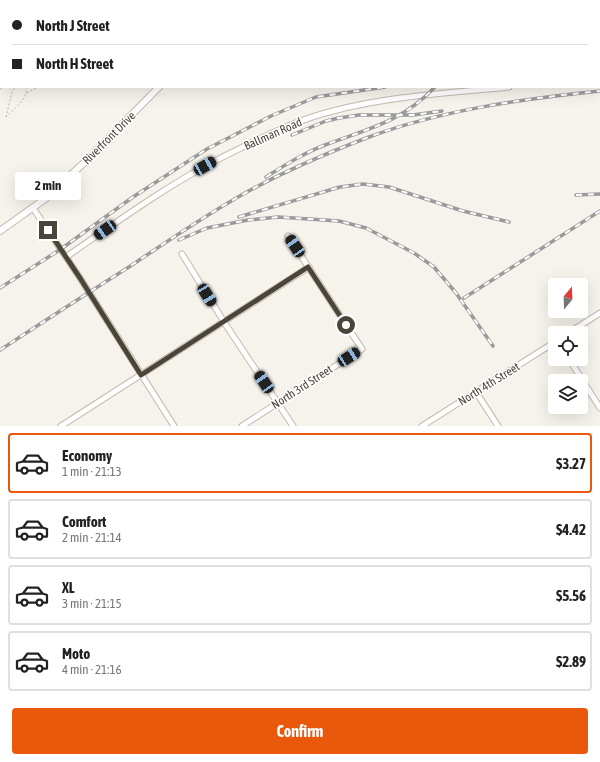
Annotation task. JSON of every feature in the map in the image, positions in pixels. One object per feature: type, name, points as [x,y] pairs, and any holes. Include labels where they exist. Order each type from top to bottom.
[{"type":"street","name":"Riverfront Drive","points":[[0,231],[45,199],[87,160],[158,88]]},
{"type":"street","name":"Ballman Road","points":[[66,257],[171,186],[202,168],[282,128],[331,111],[370,102],[499,88]]},
{"type":"street","points":[[33,208],[174,426]]},
{"type":"street","points":[[61,426],[308,267],[288,236]]},
{"type":"street","points":[[182,254],[224,322],[293,426]]},
{"type":"street","name":"North 3rd Street","points":[[242,426],[362,349],[308,267]]},
{"type":"street","points":[[579,326],[600,313]]},
{"type":"street","name":"North 4th Street","points":[[422,426],[548,346]]},
{"type":"street","points":[[573,366],[600,408]]},
{"type":"street","points":[[476,392],[498,426]]},
{"type":"path","points":[[14,88],[6,117],[23,100],[26,93],[26,88]]},
{"type":"path","points":[[26,93],[36,88]]},
{"type":"railway","points":[[0,288],[61,249],[133,197],[207,149],[271,116],[316,97],[378,88]]},
{"type":"railway","points":[[266,177],[287,164],[325,145],[370,129],[397,117],[423,99],[434,88]]},
{"type":"railway","points":[[0,350],[220,208],[265,182],[316,158],[369,137],[454,113],[512,102],[600,91]]},
{"type":"railway","points":[[292,135],[326,121],[339,118],[359,115],[413,115],[442,111]]},
{"type":"railway","points":[[239,217],[340,187],[363,184],[389,187],[463,211],[509,222]]},
{"type":"railway","points":[[576,195],[600,194]]},
{"type":"railway","points":[[464,298],[600,211]]},
{"type":"railway","points":[[179,240],[207,228],[248,220],[278,217],[339,221],[366,228],[414,253],[434,267],[456,293],[493,346]]},
{"type":"route","points":[[48,230],[141,375],[308,267],[346,325]]}]
